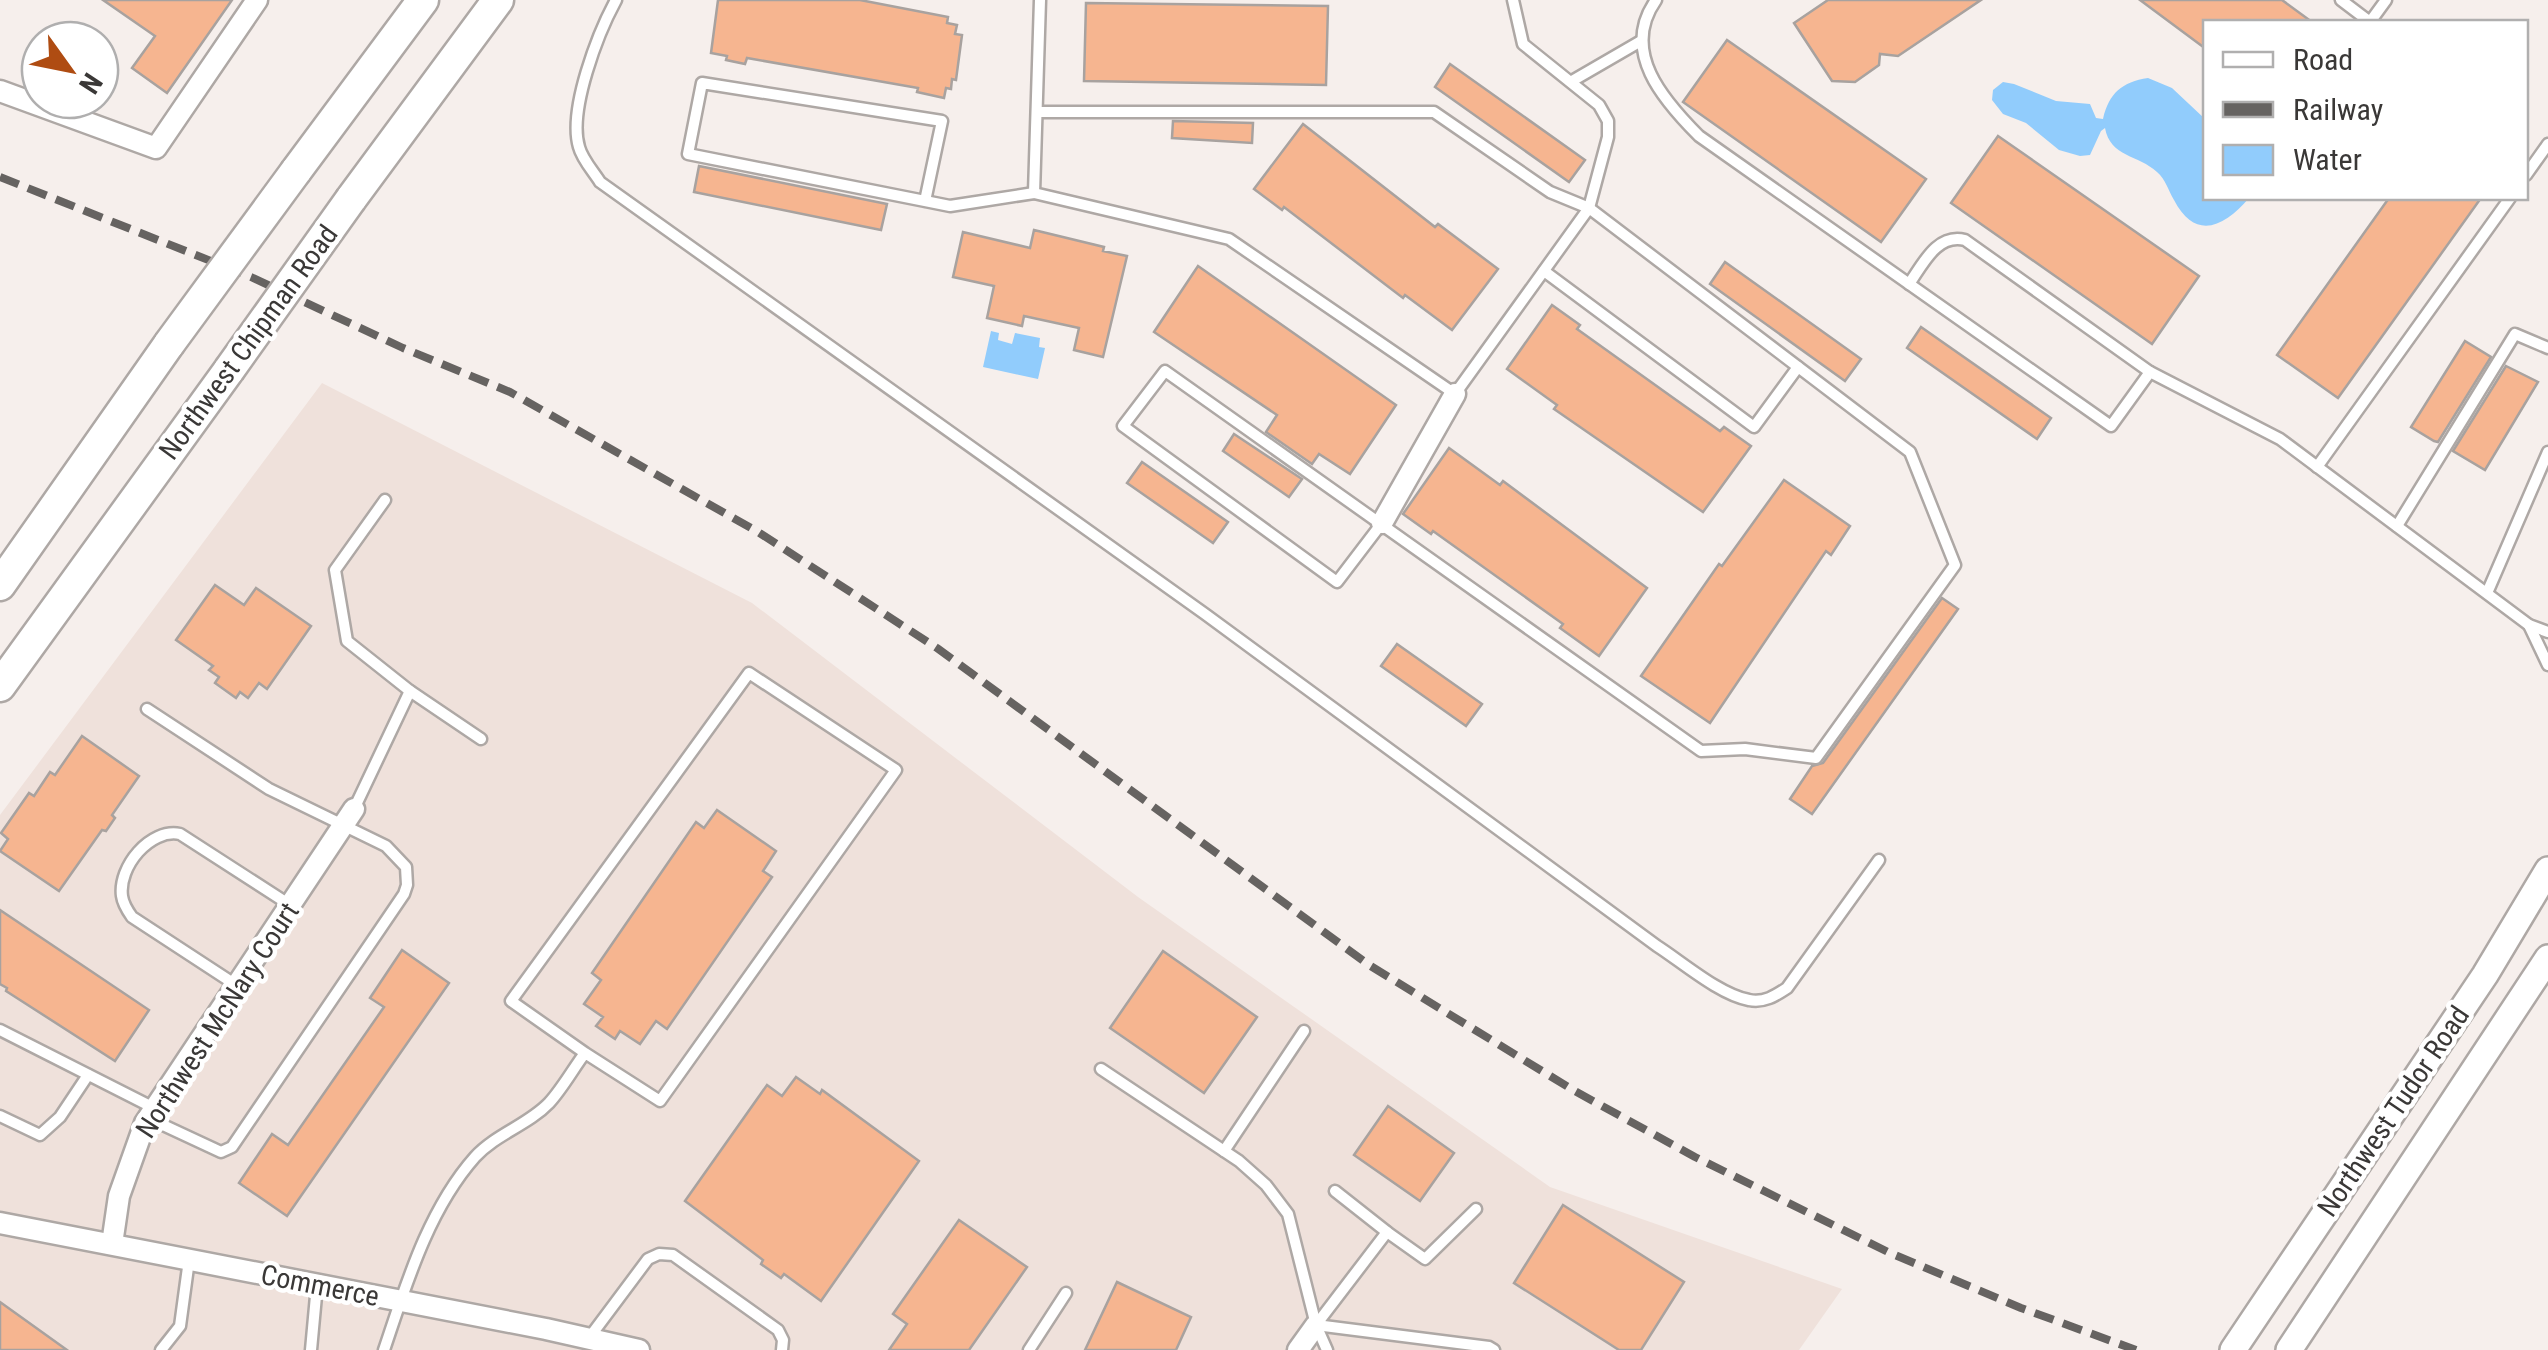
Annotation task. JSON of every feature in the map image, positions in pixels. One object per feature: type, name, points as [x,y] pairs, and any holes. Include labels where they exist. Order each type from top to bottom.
[{"type":"main road","points":[[3,575],[423,0]]},
{"type":"main road","name":"Northwest Chipman Road","points":[[0,686],[498,0]]},
{"type":"street","points":[[0,91],[156,148],[257,0]]},
{"type":"street","points":[[1382,524],[1455,394]]},
{"type":"street","name":"Northwest McNary Court","points":[[112,1244],[119,1196],[151,1113],[349,818]]},
{"type":"street","name":"Northwest Tudor Road","points":[[2233,1350],[2485,975],[2548,870]]},
{"type":"street","name":"Northwest Tudor Road","points":[[2296,1340],[2548,958]]},
{"type":"street","name":"Commerce","points":[[0,1223],[639,1350]]},
{"type":"street","points":[[1298,1350],[1316,1324]]},
{"type":"lane","points":[[616,0],[606,18],[576,113],[579,149],[600,182],[1205,614],[1657,946],[1726,991],[1750,1000],[1770,999],[1787,988],[1880,860]]},
{"type":"lane","points":[[1034,193],[1040,0]]},
{"type":"lane","points":[[925,201],[942,121],[702,83],[688,154],[950,206],[1034,193],[1229,239],[1455,394],[1589,208],[1606,147],[1608,121],[1599,105],[1524,44],[1512,0]]},
{"type":"lane","points":[[1656,0],[1646,14],[1641,41],[1651,80],[1668,105],[1698,136],[2112,426],[2150,372]]},
{"type":"lane","points":[[2341,0],[2367,20]]},
{"type":"lane","points":[[1572,81],[1641,41]]},
{"type":"lane","points":[[1036,112],[1434,112],[1550,192],[1589,208],[1910,452],[1956,564],[1816,758],[1745,749],[1701,751],[1382,524],[1165,371],[1123,426],[1338,582],[1382,524]]},
{"type":"lane","points":[[2528,173],[2548,144]]},
{"type":"lane","points":[[2318,467],[2509,200]]},
{"type":"lane","points":[[1909,284],[1943,240],[1965,240],[2150,372],[2280,438],[2486,594],[2528,624],[2548,632]]},
{"type":"lane","points":[[1544,271],[1754,427],[1798,367]]},
{"type":"lane","points":[[2396,526],[2514,334],[2548,348]]},
{"type":"lane","points":[[2486,594],[2548,452]]},
{"type":"lane","points":[[385,500],[335,570],[346,641],[410,692],[481,739]]},
{"type":"lane","points":[[2528,624],[2548,666]]},
{"type":"lane","points":[[750,673],[896,770],[660,1101],[584,1053],[511,1001],[750,673]]},
{"type":"lane","points":[[349,818],[410,692]]},
{"type":"lane","points":[[0,1030],[88,1075],[221,1152],[232,1147],[404,894],[408,875],[402,860],[349,818],[269,790],[147,709]]},
{"type":"lane","points":[[236,986],[132,917],[121,891],[129,867],[144,845],[158,835],[180,834],[290,906]]},
{"type":"lane","points":[[1224,1151],[1304,1030]]},
{"type":"lane","points":[[384,1350],[400,1301],[442,1205],[476,1156],[548,1105],[584,1053]]},
{"type":"lane","points":[[1101,1069],[1224,1151],[1266,1185],[1288,1214],[1316,1324],[1327,1350]]},
{"type":"lane","points":[[0,1116],[40,1135],[60,1118],[88,1075]]},
{"type":"lane","points":[[1335,1192],[1424,1259],[1476,1209]]},
{"type":"lane","points":[[1316,1324],[1386,1232]]},
{"type":"lane","points":[[589,1338],[648,1260],[659,1254],[673,1255],[778,1330],[782,1350]]},
{"type":"lane","points":[[161,1350],[180,1326],[190,1260]]},
{"type":"lane","points":[[311,1350],[318,1284]]},
{"type":"lane","points":[[1029,1350],[1066,1294]]},
{"type":"lane","points":[[1316,1324],[1494,1350]]},
{"type":"shaded area","points":[[322,383],[752,603],[1138,897],[1550,1187],[1842,1289],[1799,1350],[0,1350],[0,815]]},
{"type":"water","points":[[2148,78],[2172,88],[2203,117],[2203,200],[2247,200],[2230,216],[2211,225],[2192,221],[2160,175],[2113,145],[2105,128],[2090,155],[2080,156],[2059,150],[2026,123],[2003,114],[1992,100],[1993,90],[2003,82],[2056,101],[2090,104],[2096,118],[2103,119],[2118,90]]},
{"type":"water","points":[[991,331],[999,333],[998,340],[1012,344],[1015,333],[1040,338],[1039,347],[1045,348],[1038,379],[983,367]]},
{"type":"building","points":[[103,0],[232,0],[167,93],[132,68],[155,36]]},
{"type":"building","points":[[718,0],[860,0],[948,17],[947,23],[957,25],[955,34],[962,35],[956,80],[952,79],[951,89],[946,88],[944,98],[917,92],[918,88],[747,58],[745,64],[726,60],[727,56],[711,53]]},
{"type":"building","points":[[1828,0],[1981,0],[1898,56],[1880,54],[1879,65],[1855,82],[1832,81],[1794,23]]},
{"type":"building","points":[[2140,0],[2282,0],[2309,20],[2203,20],[2203,47]]},
{"type":"building","points":[[1086,3],[1328,6],[1326,85],[1084,81]]},
{"type":"building","points":[[1727,40],[1926,179],[1881,242],[1683,102]]},
{"type":"building","points":[[1450,64],[1585,160],[1569,182],[1435,87]]},
{"type":"building","points":[[1173,121],[1253,123],[1252,143],[1172,138]]},
{"type":"building","points":[[1303,124],[1435,227],[1438,224],[1498,269],[1452,330],[1254,189]]},
{"type":"building","points":[[1998,136],[2199,276],[2152,344],[1951,203]]},
{"type":"building","points":[[699,166],[887,204],[881,230],[694,192]]},
{"type":"building","points":[[2388,200],[2480,200],[2338,398],[2277,355]]},
{"type":"building","points":[[1034,230],[1127,256],[1103,357],[1074,350],[1079,328],[1024,316],[1022,326],[987,318],[994,286],[953,277],[963,232],[1030,248]]},
{"type":"building","points":[[1725,262],[1861,359],[1845,381],[1710,284]]},
{"type":"building","points":[[1198,266],[1396,405],[1350,474],[1319,454],[1312,464],[1266,432],[1277,415],[1154,332]]},
{"type":"building","points":[[1552,305],[1580,325],[1577,329],[1672,397],[1720,431],[1724,427],[1751,446],[1703,512],[1554,409],[1557,405],[1507,369]]},
{"type":"building","points":[[1921,327],[2051,418],[2037,439],[1907,348]]},
{"type":"building","points":[[2465,341],[2491,357],[2438,442],[2434,441],[2411,427]]},
{"type":"building","points":[[2506,366],[2538,382],[2485,470],[2453,451]]},
{"type":"building","points":[[1234,434],[1302,479],[1289,497],[1223,451]]},
{"type":"building","points":[[1449,448],[1500,485],[1503,481],[1647,588],[1599,656],[1560,628],[1563,624],[1403,514]]},
{"type":"building","points":[[1142,462],[1228,522],[1213,543],[1127,483]]},
{"type":"building","points":[[1784,480],[1850,526],[1831,555],[1826,551],[1710,723],[1641,676],[1719,564],[1722,566]]},
{"type":"building","points":[[215,585],[244,605],[256,588],[311,626],[267,689],[259,683],[248,698],[240,692],[236,698],[215,683],[219,677],[209,670],[213,666],[176,640]]},
{"type":"building","points":[[1942,598],[1958,609],[1812,814],[1790,799],[1812,766],[1823,763]]},
{"type":"building","points":[[1397,644],[1482,704],[1466,726],[1381,666]]},
{"type":"building","points":[[82,736],[139,776],[112,815],[115,818],[106,831],[102,830],[59,891],[0,851],[8,839],[1,833],[29,793],[34,796],[50,772],[55,775]]},
{"type":"building","points":[[717,810],[776,851],[763,871],[772,877],[667,1029],[656,1021],[640,1044],[620,1031],[615,1039],[596,1026],[603,1017],[584,1004],[601,980],[592,973],[696,822],[704,828]]},
{"type":"building","points":[[0,910],[149,1010],[115,1061],[0,984]]},
{"type":"building","points":[[402,950],[449,983],[287,1216],[239,1183],[272,1134],[288,1145],[384,1007],[370,998]]},
{"type":"building","points":[[1163,951],[1257,1017],[1204,1093],[1110,1028]]},
{"type":"building","points":[[796,1077],[820,1094],[822,1090],[919,1161],[821,1301],[784,1274],[781,1278],[761,1264],[763,1260],[685,1201],[767,1085],[782,1096]]},
{"type":"building","points":[[1388,1106],[1454,1153],[1420,1201],[1354,1155]]},
{"type":"building","points":[[1563,1205],[1684,1282],[1641,1350],[1619,1350],[1514,1283]]},
{"type":"building","points":[[959,1220],[1027,1267],[969,1350],[889,1350],[907,1324],[893,1314]]},
{"type":"building","points":[[1117,1282],[1191,1317],[1176,1350],[1085,1350]]},
{"type":"building","points":[[0,1302],[67,1350],[0,1350]]},
{"type":"railway","points":[[0,177],[251,277],[403,348],[510,392],[758,532],[937,648],[1369,965],[1573,1090],[1695,1157],[1888,1252],[2021,1308],[2136,1350]]}]
